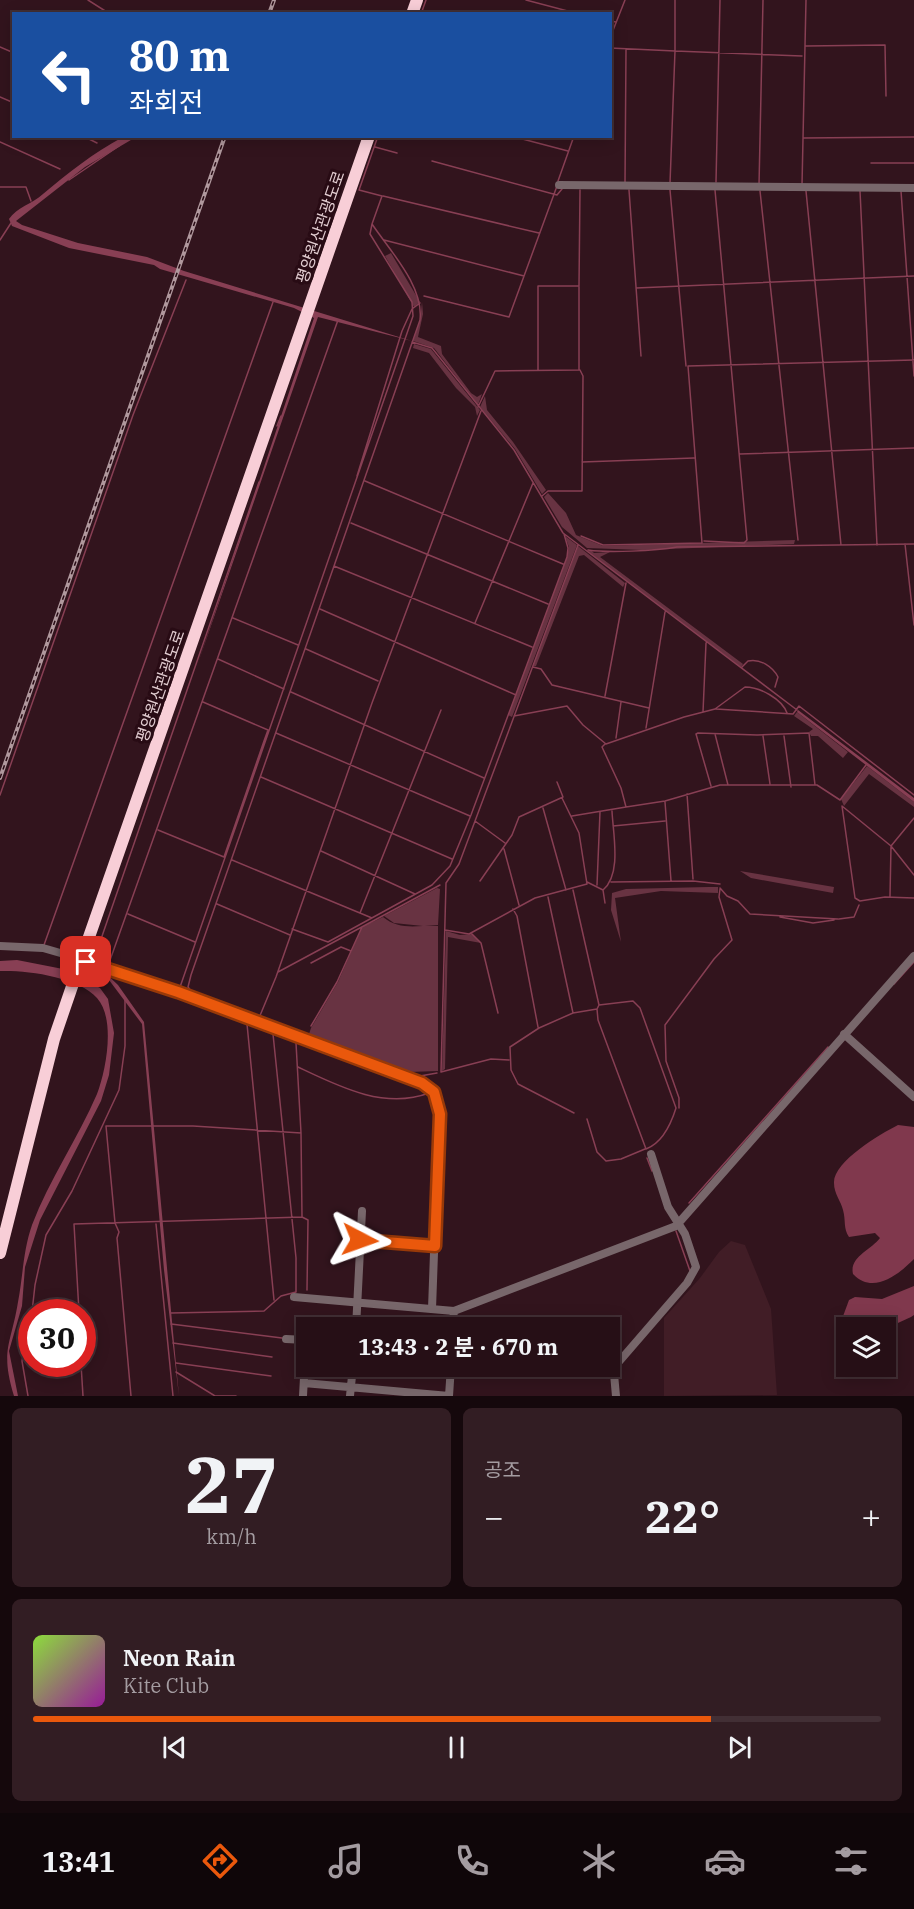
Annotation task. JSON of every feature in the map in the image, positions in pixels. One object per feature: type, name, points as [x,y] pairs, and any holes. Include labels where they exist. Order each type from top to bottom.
[{"type":"highway","points":[[308,303],[362,138]]},
{"type":"highway","name":"평양원산관광도로","points":[[0,1252],[75,964],[368,138]]},
{"type":"highway","points":[[0,1219],[28,1109],[68,986]]},
{"type":"street","points":[[559,185],[914,188]]},
{"type":"street","points":[[0,946],[43,948],[102,965],[429,1087],[437,1098],[440,1114],[432,1309]]},
{"type":"street","points":[[294,1297],[454,1311],[679,1224],[914,956]]},
{"type":"street","points":[[844,1035],[914,1097]]},
{"type":"street","points":[[616,1396],[615,1374],[618,1364],[695,1273],[696,1267],[679,1224],[668,1207],[651,1154]]},
{"type":"street","points":[[357,1317],[362,1211]]},
{"type":"street","points":[[360,1240],[435,1246]]},
{"type":"street","points":[[454,1311],[454,1317]]},
{"type":"street","points":[[286,1339],[306,1340],[303,1396]]},
{"type":"street","points":[[350,1396],[352,1377]]},
{"type":"street","points":[[304,1383],[449,1396],[450,1377]]},
{"type":"shaded area","points":[[121,138],[134,138],[85,167],[16,221],[78,243],[147,257],[184,271],[412,341],[318,317],[197,666],[314,318],[294,308],[160,269],[154,265],[69,248],[12,226],[9,219],[16,211],[39,197],[71,171]]},
{"type":"shaded area","points":[[391,253],[420,302],[414,307],[385,256]]},
{"type":"shaded area","points":[[422,302],[423,314],[418,337],[441,346],[442,354],[471,393],[477,397],[482,394],[478,405],[434,348],[413,341],[420,320]]},
{"type":"shaded area","points":[[414,344],[431,349],[480,410],[477,416],[475,407],[456,388],[429,353],[413,348]]},
{"type":"shaded area","points":[[485,396],[487,410],[513,442],[546,490],[542,494],[515,449],[480,407]]},
{"type":"shaded area","points":[[548,493],[566,513],[576,535],[603,546],[795,540],[794,544],[642,550],[587,548],[562,527],[544,497]]},
{"type":"shaded area","points":[[565,536],[577,545],[512,717],[508,715],[567,557],[569,547]]},
{"type":"shaded area","points":[[578,546],[625,583],[623,587],[584,555],[579,556],[536,666],[533,666]]},
{"type":"shaded area","points":[[591,550],[594,553],[610,552],[600,557],[743,664],[741,667],[587,551]]},
{"type":"shaded area","points":[[798,710],[914,798],[914,802],[797,712]]},
{"type":"shaded area","points":[[797,712],[848,752],[843,758],[818,736],[811,736],[809,732],[813,729],[794,716]]},
{"type":"shaded area","points":[[867,766],[914,802],[914,807],[869,774],[844,806],[841,799]]},
{"type":"shaded area","points":[[740,871],[834,887],[833,893],[751,878]]},
{"type":"shaded area","points":[[718,887],[718,893],[661,891],[615,898],[621,942],[611,910],[612,893],[626,889]]},
{"type":"shaded area","points":[[437,888],[440,889],[438,925],[425,926],[438,926],[438,1071],[409,1072],[308,1037],[338,982],[362,927],[383,917],[392,923],[402,926],[423,926],[394,923],[384,916]]},
{"type":"shaded area","points":[[446,931],[460,935],[472,934],[481,943],[448,937],[445,1069],[442,1071]]},
{"type":"shaded area","points":[[17,960],[63,969],[100,988],[108,999],[114,1033],[109,1075],[101,1101],[40,1220],[25,1267],[23,1299],[18,1299],[32,1225],[97,1094],[106,1059],[108,1031],[103,1007],[89,991],[52,976],[0,971],[0,961]]},
{"type":"shaded area","points":[[100,968],[118,985],[144,1022],[179,1396],[164,1270],[142,1024]]},
{"type":"shaded area","points":[[898,1125],[914,1127],[914,1259],[893,1276],[877,1283],[869,1283],[853,1274],[854,1263],[880,1238],[875,1233],[849,1237],[834,1183],[841,1166],[849,1158]]},
{"type":"shaded area","points":[[731,1241],[745,1245],[771,1309],[777,1395],[664,1396],[664,1318],[700,1278],[719,1252]]},
{"type":"shaded area","points":[[914,1286],[914,1315],[896,1324],[896,1317],[843,1317],[849,1300],[855,1297],[882,1299]]},
{"type":"shaded area","points":[[18,1302],[18,1320],[9,1351],[18,1396],[14,1396],[10,1381],[8,1348]]},
{"type":"waterway","points":[[88,0],[107,12]]},
{"type":"waterway","points":[[422,12],[426,0]]},
{"type":"waterway","points":[[526,0],[571,12]]},
{"type":"waterway","points":[[612,33],[625,0]]},
{"type":"waterway","points":[[675,0],[675,51],[802,56]]},
{"type":"waterway","points":[[716,182],[720,0]]},
{"type":"waterway","points":[[759,185],[763,0]]},
{"type":"waterway","points":[[802,185],[806,0]]},
{"type":"waterway","points":[[612,21],[616,22]]},
{"type":"waterway","points":[[806,46],[885,45],[886,96]]},
{"type":"waterway","points":[[0,47],[12,52]]},
{"type":"waterway","points":[[612,48],[675,51],[670,183]]},
{"type":"waterway","points":[[625,183],[626,50]]},
{"type":"waterway","points":[[0,97],[12,102]]},
{"type":"waterway","points":[[803,138],[914,137]]},
{"type":"waterway","points":[[87,138],[97,143]]},
{"type":"waterway","points":[[194,995],[188,987],[191,975],[420,320],[417,294],[404,269],[372,224],[382,196],[359,190],[377,138]]},
{"type":"waterway","points":[[519,138],[568,151]]},
{"type":"waterway","points":[[558,181],[573,138]]},
{"type":"waterway","points":[[0,142],[60,169]]},
{"type":"waterway","points":[[69,180],[119,146]]},
{"type":"waterway","points":[[375,147],[397,153]]},
{"type":"waterway","points":[[432,161],[557,195],[562,189]]},
{"type":"waterway","points":[[871,163],[914,163]]},
{"type":"waterway","points":[[424,296],[509,317],[557,186]]},
{"type":"waterway","points":[[0,187],[26,187],[31,201]]},
{"type":"waterway","points":[[538,370],[538,286],[579,286],[580,190]]},
{"type":"waterway","points":[[629,190],[641,356]]},
{"type":"waterway","points":[[670,190],[686,366]]},
{"type":"waterway","points":[[704,541],[744,543],[747,540],[715,190]]},
{"type":"waterway","points":[[760,191],[798,540]]},
{"type":"waterway","points":[[806,191],[841,545]]},
{"type":"waterway","points":[[860,191],[877,545]]},
{"type":"waterway","points":[[901,191],[914,376]]},
{"type":"waterway","points":[[383,196],[539,233]]},
{"type":"waterway","points":[[0,240],[11,223]]},
{"type":"waterway","points":[[179,990],[413,316],[412,302],[370,234],[372,224]]},
{"type":"waterway","points":[[384,240],[524,276]]},
{"type":"waterway","points":[[636,288],[914,276]]},
{"type":"waterway","points":[[0,795],[133,415],[186,280]]},
{"type":"waterway","points":[[478,407],[495,371],[579,370],[579,287]]},
{"type":"waterway","points":[[44,945],[273,302]]},
{"type":"waterway","points":[[357,476],[402,331],[412,309],[420,303]]},
{"type":"waterway","points":[[109,963],[338,320]]},
{"type":"waterway","points":[[412,342],[432,348],[514,450],[563,533],[797,710]]},
{"type":"waterway","points":[[581,536],[603,545],[702,543],[688,366],[914,360]]},
{"type":"waterway","points":[[542,496],[548,491],[582,491],[583,376],[580,370]]},
{"type":"waterway","points":[[259,1018],[276,977],[372,703],[481,411]]},
{"type":"waterway","points":[[277,426],[281,416]]},
{"type":"waterway","points":[[740,454],[914,448]]},
{"type":"waterway","points":[[582,462],[694,458]]},
{"type":"waterway","points":[[365,481],[563,564]]},
{"type":"waterway","points":[[99,960],[100,942],[259,482]]},
{"type":"waterway","points":[[475,623],[533,483]]},
{"type":"waterway","points":[[351,523],[548,604]]},
{"type":"waterway","points":[[292,929],[328,942],[432,885],[450,866],[567,557],[568,548],[564,534]]},
{"type":"waterway","points":[[905,544],[914,625]]},
{"type":"waterway","points":[[588,550],[914,544]]},
{"type":"waterway","points":[[509,1060],[491,1059],[441,1072],[446,883],[459,864],[578,545]]},
{"type":"waterway","points":[[334,566],[532,647]]},
{"type":"waterway","points":[[605,696],[626,583]]},
{"type":"waterway","points":[[320,609],[516,695]]},
{"type":"waterway","points":[[646,728],[665,612]]},
{"type":"waterway","points":[[233,618],[298,645]]},
{"type":"waterway","points":[[703,712],[706,643]]},
{"type":"waterway","points":[[306,649],[378,681]]},
{"type":"waterway","points":[[218,659],[284,689]]},
{"type":"waterway","points":[[742,667],[748,661],[753,660],[766,664],[778,677],[775,687]]},
{"type":"waterway","points":[[533,667],[541,669],[552,685],[649,708]]},
{"type":"waterway","points":[[514,716],[567,706],[583,725],[606,744],[684,717],[715,709],[745,687],[770,695],[787,713]]},
{"type":"waterway","points":[[291,692],[484,778]]},
{"type":"waterway","points":[[158,830],[224,857],[268,730],[203,702]]},
{"type":"waterway","points":[[616,738],[621,702]]},
{"type":"waterway","points":[[716,709],[793,714],[799,706],[914,795]]},
{"type":"waterway","points":[[360,913],[441,710]]},
{"type":"waterway","points":[[276,733],[470,816]]},
{"type":"waterway","points":[[711,786],[696,734],[698,733],[757,735],[809,733],[815,785]]},
{"type":"waterway","points":[[715,734],[728,785]]},
{"type":"waterway","points":[[763,736],[770,784]]},
{"type":"waterway","points":[[784,736],[791,787]]},
{"type":"waterway","points":[[572,816],[626,807],[621,788],[602,747],[605,744]]},
{"type":"waterway","points":[[626,807],[665,801],[720,785],[817,785],[840,800],[866,765]]},
{"type":"waterway","points":[[261,777],[452,859]]},
{"type":"waterway","points":[[480,881],[512,835],[519,817],[563,797],[557,782]]},
{"type":"waterway","points":[[687,794],[693,879]]},
{"type":"waterway","points":[[445,930],[469,934],[535,898],[587,884],[579,833],[562,798]]},
{"type":"waterway","points":[[665,802],[671,881]]},
{"type":"waterway","points":[[914,875],[891,846],[842,806],[855,898],[860,901],[885,897],[914,898]]},
{"type":"waterway","points":[[543,808],[566,890]]},
{"type":"waterway","points":[[603,890],[613,874],[615,842],[612,811]]},
{"type":"waterway","points":[[597,885],[600,812]]},
{"type":"waterway","points":[[890,896],[891,846],[914,818]]},
{"type":"waterway","points":[[475,821],[505,843]]},
{"type":"waterway","points":[[613,826],[665,821]]},
{"type":"waterway","points":[[504,849],[519,905]]},
{"type":"waterway","points":[[321,851],[415,894]]},
{"type":"waterway","points":[[232,860],[372,918]]},
{"type":"waterway","points":[[611,882],[693,881],[720,884]]},
{"type":"waterway","points":[[587,882],[603,890],[605,903]]},
{"type":"waterway","points":[[278,972],[440,885]]},
{"type":"waterway","points":[[720,888],[727,896],[738,901],[750,914],[838,919]]},
{"type":"waterway","points":[[679,1108],[679,1098],[666,1061],[665,1025],[714,959],[732,940],[719,897],[720,889]]},
{"type":"waterway","points":[[573,890],[599,1005]]},
{"type":"waterway","points":[[548,897],[573,1013]]},
{"type":"waterway","points":[[217,904],[290,935]]},
{"type":"waterway","points":[[839,919],[854,917],[859,905]]},
{"type":"waterway","points":[[513,909],[517,916],[538,1027]]},
{"type":"waterway","points":[[128,914],[195,942]]},
{"type":"waterway","points":[[780,917],[813,923],[834,920]]},
{"type":"waterway","points":[[311,1026],[337,982],[362,927]]},
{"type":"waterway","points":[[472,934],[481,943],[498,1013]]},
{"type":"waterway","points":[[311,963],[341,947],[351,951]]},
{"type":"waterway","points":[[894,984],[914,962]]},
{"type":"waterway","points":[[33,1299],[46,1235],[72,1191],[119,1090],[125,1046],[125,998]]},
{"type":"waterway","points":[[183,999],[305,1045]]},
{"type":"waterway","points":[[574,1113],[518,1084],[511,1070],[510,1047],[539,1028],[573,1013],[597,1009],[599,1005],[633,1001],[640,1008],[676,1108],[661,1138],[646,1149],[598,1020],[597,1009]]},
{"type":"waterway","points":[[246,1015],[267,1023]]},
{"type":"waterway","points":[[247,1024],[274,1300]]},
{"type":"waterway","points":[[171,1313],[264,1311],[281,1296],[296,1292],[296,1258],[273,1034]]},
{"type":"waterway","points":[[296,1043],[301,1133],[302,1217],[308,1220],[307,1290]]},
{"type":"waterway","points":[[689,1203],[828,1047]]},
{"type":"waterway","points":[[362,1058],[420,1076],[437,1073]]},
{"type":"waterway","points":[[298,1067],[362,1094],[395,1099],[412,1098],[429,1093]]},
{"type":"waterway","points":[[587,1119],[597,1152],[606,1161],[621,1159],[645,1149]]},
{"type":"waterway","points":[[131,1396],[117,1238],[119,1232],[115,1223],[106,1126],[193,1126],[301,1133]]},
{"type":"waterway","points":[[647,1158],[652,1171]]},
{"type":"waterway","points":[[78,1299],[74,1224],[302,1217]]},
{"type":"waterway","points":[[156,1224],[173,1396]]},
{"type":"waterway","points":[[676,1231],[690,1271]]},
{"type":"waterway","points":[[171,1324],[282,1338]]},
{"type":"waterway","points":[[173,1343],[272,1357]]},
{"type":"waterway","points":[[176,1363],[271,1376]]},
{"type":"waterway","points":[[176,1372],[215,1396],[236,1396]]},
{"type":"waterway","points":[[25,1377],[28,1396]]},
{"type":"waterway","points":[[82,1377],[83,1396]]},
{"type":"railway","points":[[270,12],[274,0]]},
{"type":"railway","points":[[0,778],[224,138]]},
{"type":"route","points":[[86,962],[102,965],[178,992],[422,1083],[434,1092],[440,1114],[435,1246],[360,1240]]}]
